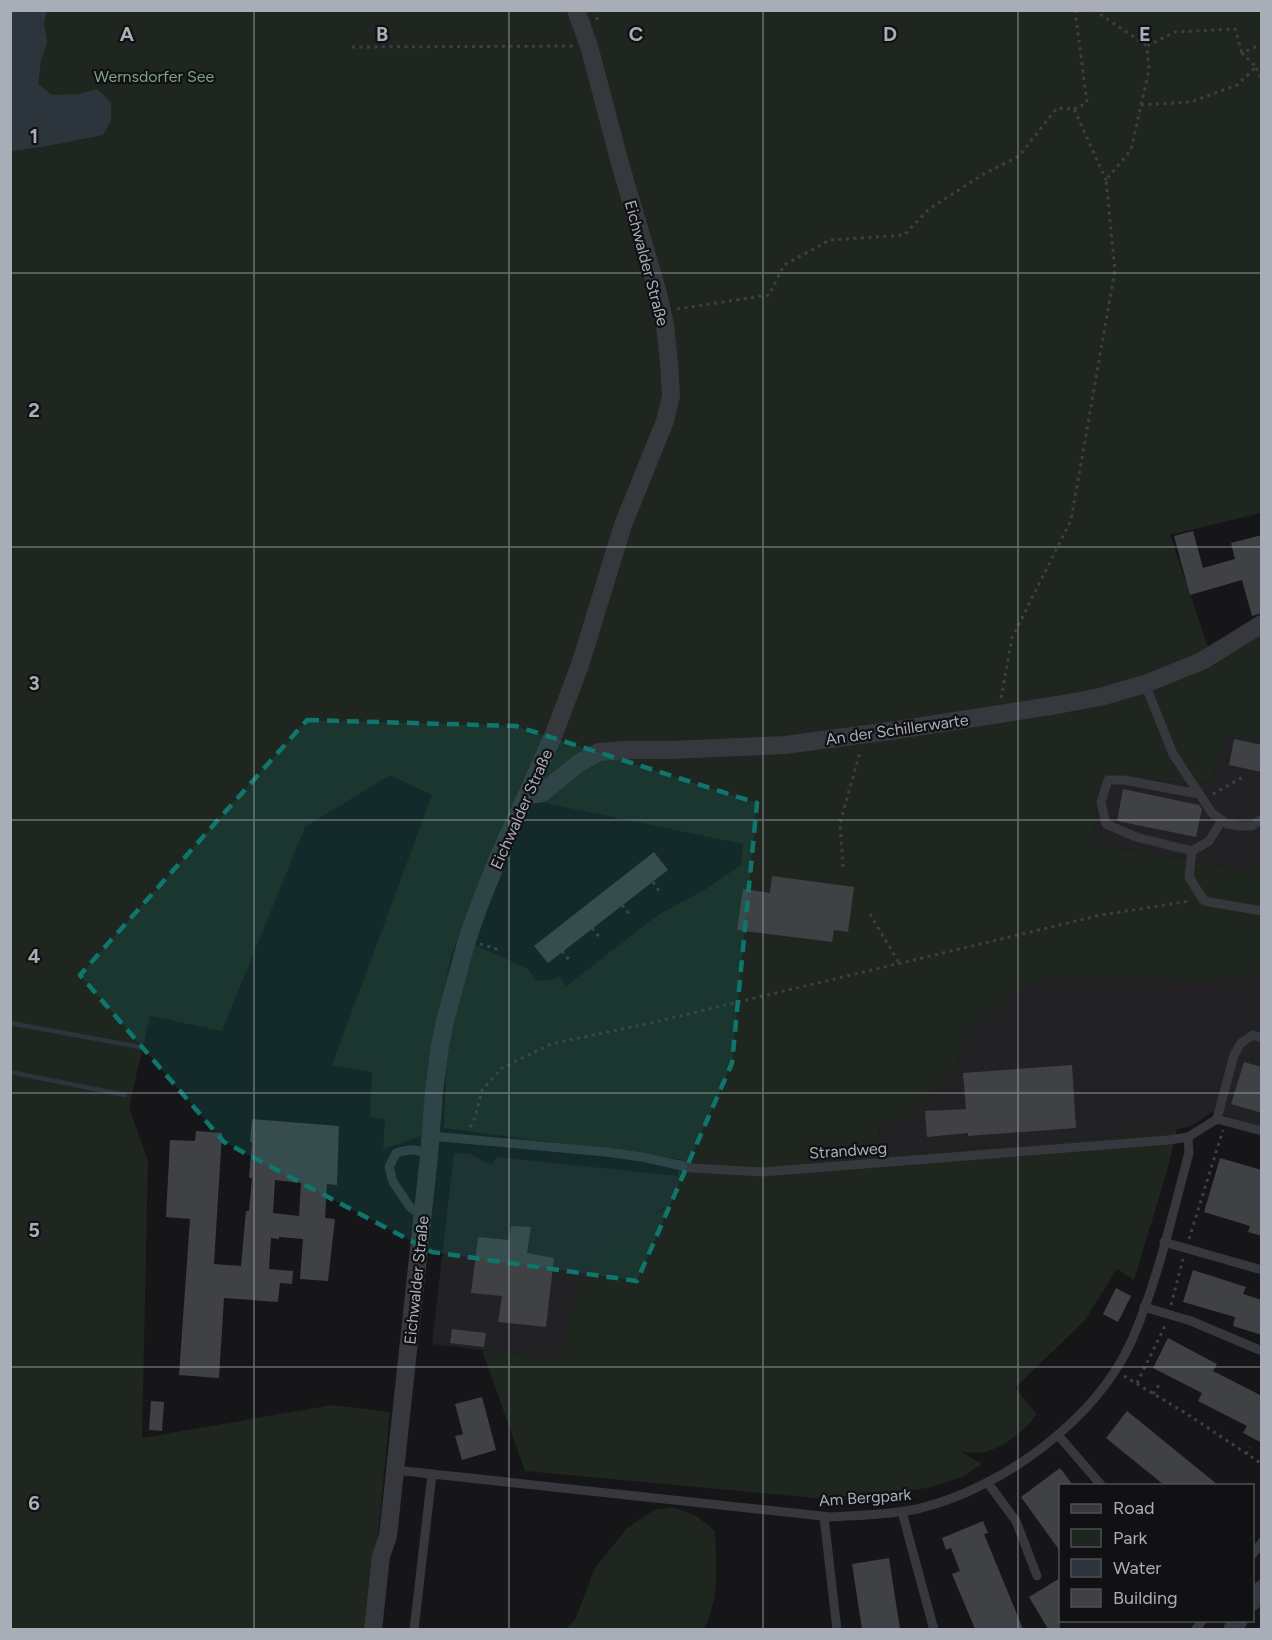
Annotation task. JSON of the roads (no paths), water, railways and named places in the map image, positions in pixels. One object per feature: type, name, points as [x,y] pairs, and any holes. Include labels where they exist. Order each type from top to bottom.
[{"type":"street","name":"Eichwalder Straße","points":[[373,1629],[381,1556],[388,1536],[440,1046],[467,940],[479,906],[499,856],[555,734],[580,665],[623,525],[665,421],[671,396],[669,363],[658,293],[589,46],[576,10]]},
{"type":"street","name":"An der Schillerwarte","points":[[528,795],[542,793],[579,763],[599,752],[785,745],[998,715],[1100,697],[1145,684],[1202,660],[1262,624]]},
{"type":"lane","points":[[1145,684],[1173,754],[1212,813],[1227,824],[1252,826],[1262,819]]},
{"type":"lane","points":[[1201,797],[1124,780],[1108,780],[1101,802],[1106,824],[1136,837],[1192,851],[1209,841],[1222,820]]},
{"type":"lane","points":[[1192,851],[1189,877],[1204,902],[1262,911]]},
{"type":"lane","points":[[1262,1038],[1253,1035],[1241,1043],[1234,1055],[1217,1119],[1262,1131]]},
{"type":"lane","name":"Strandweg","points":[[431,1136],[605,1152],[692,1168],[762,1172],[1169,1140],[1188,1137],[1217,1119]]},
{"type":"lane","name":"Am Bergpark","points":[[395,1470],[831,1517],[902,1512],[962,1495],[988,1483],[1028,1459],[1084,1410],[1114,1370],[1132,1339],[1144,1307],[1189,1153],[1188,1137]]},
{"type":"lane","points":[[423,1217],[410,1207],[396,1187],[389,1167],[396,1153],[409,1149],[421,1151],[429,1156]]},
{"type":"lane","points":[[1164,1242],[1262,1270]]},
{"type":"lane","points":[[1144,1307],[1191,1321],[1262,1351]]},
{"type":"lane","points":[[1058,1434],[1101,1484]]},
{"type":"lane","points":[[414,1629],[432,1474]]},
{"type":"lane","points":[[988,1483],[1016,1521],[1037,1576]]},
{"type":"lane","points":[[902,1512],[934,1629]]},
{"type":"lane","points":[[824,1516],[837,1629]]},
{"type":"water","name":"Wernsdorfer See","points":[[10,11],[47,11],[44,23],[47,43],[41,60],[38,84],[52,95],[80,94],[97,89],[111,102],[111,121],[103,135],[11,151]]},
{"type":"waterway","points":[[10,1023],[140,1047]]},
{"type":"waterway","points":[[10,1072],[125,1095]]}]
